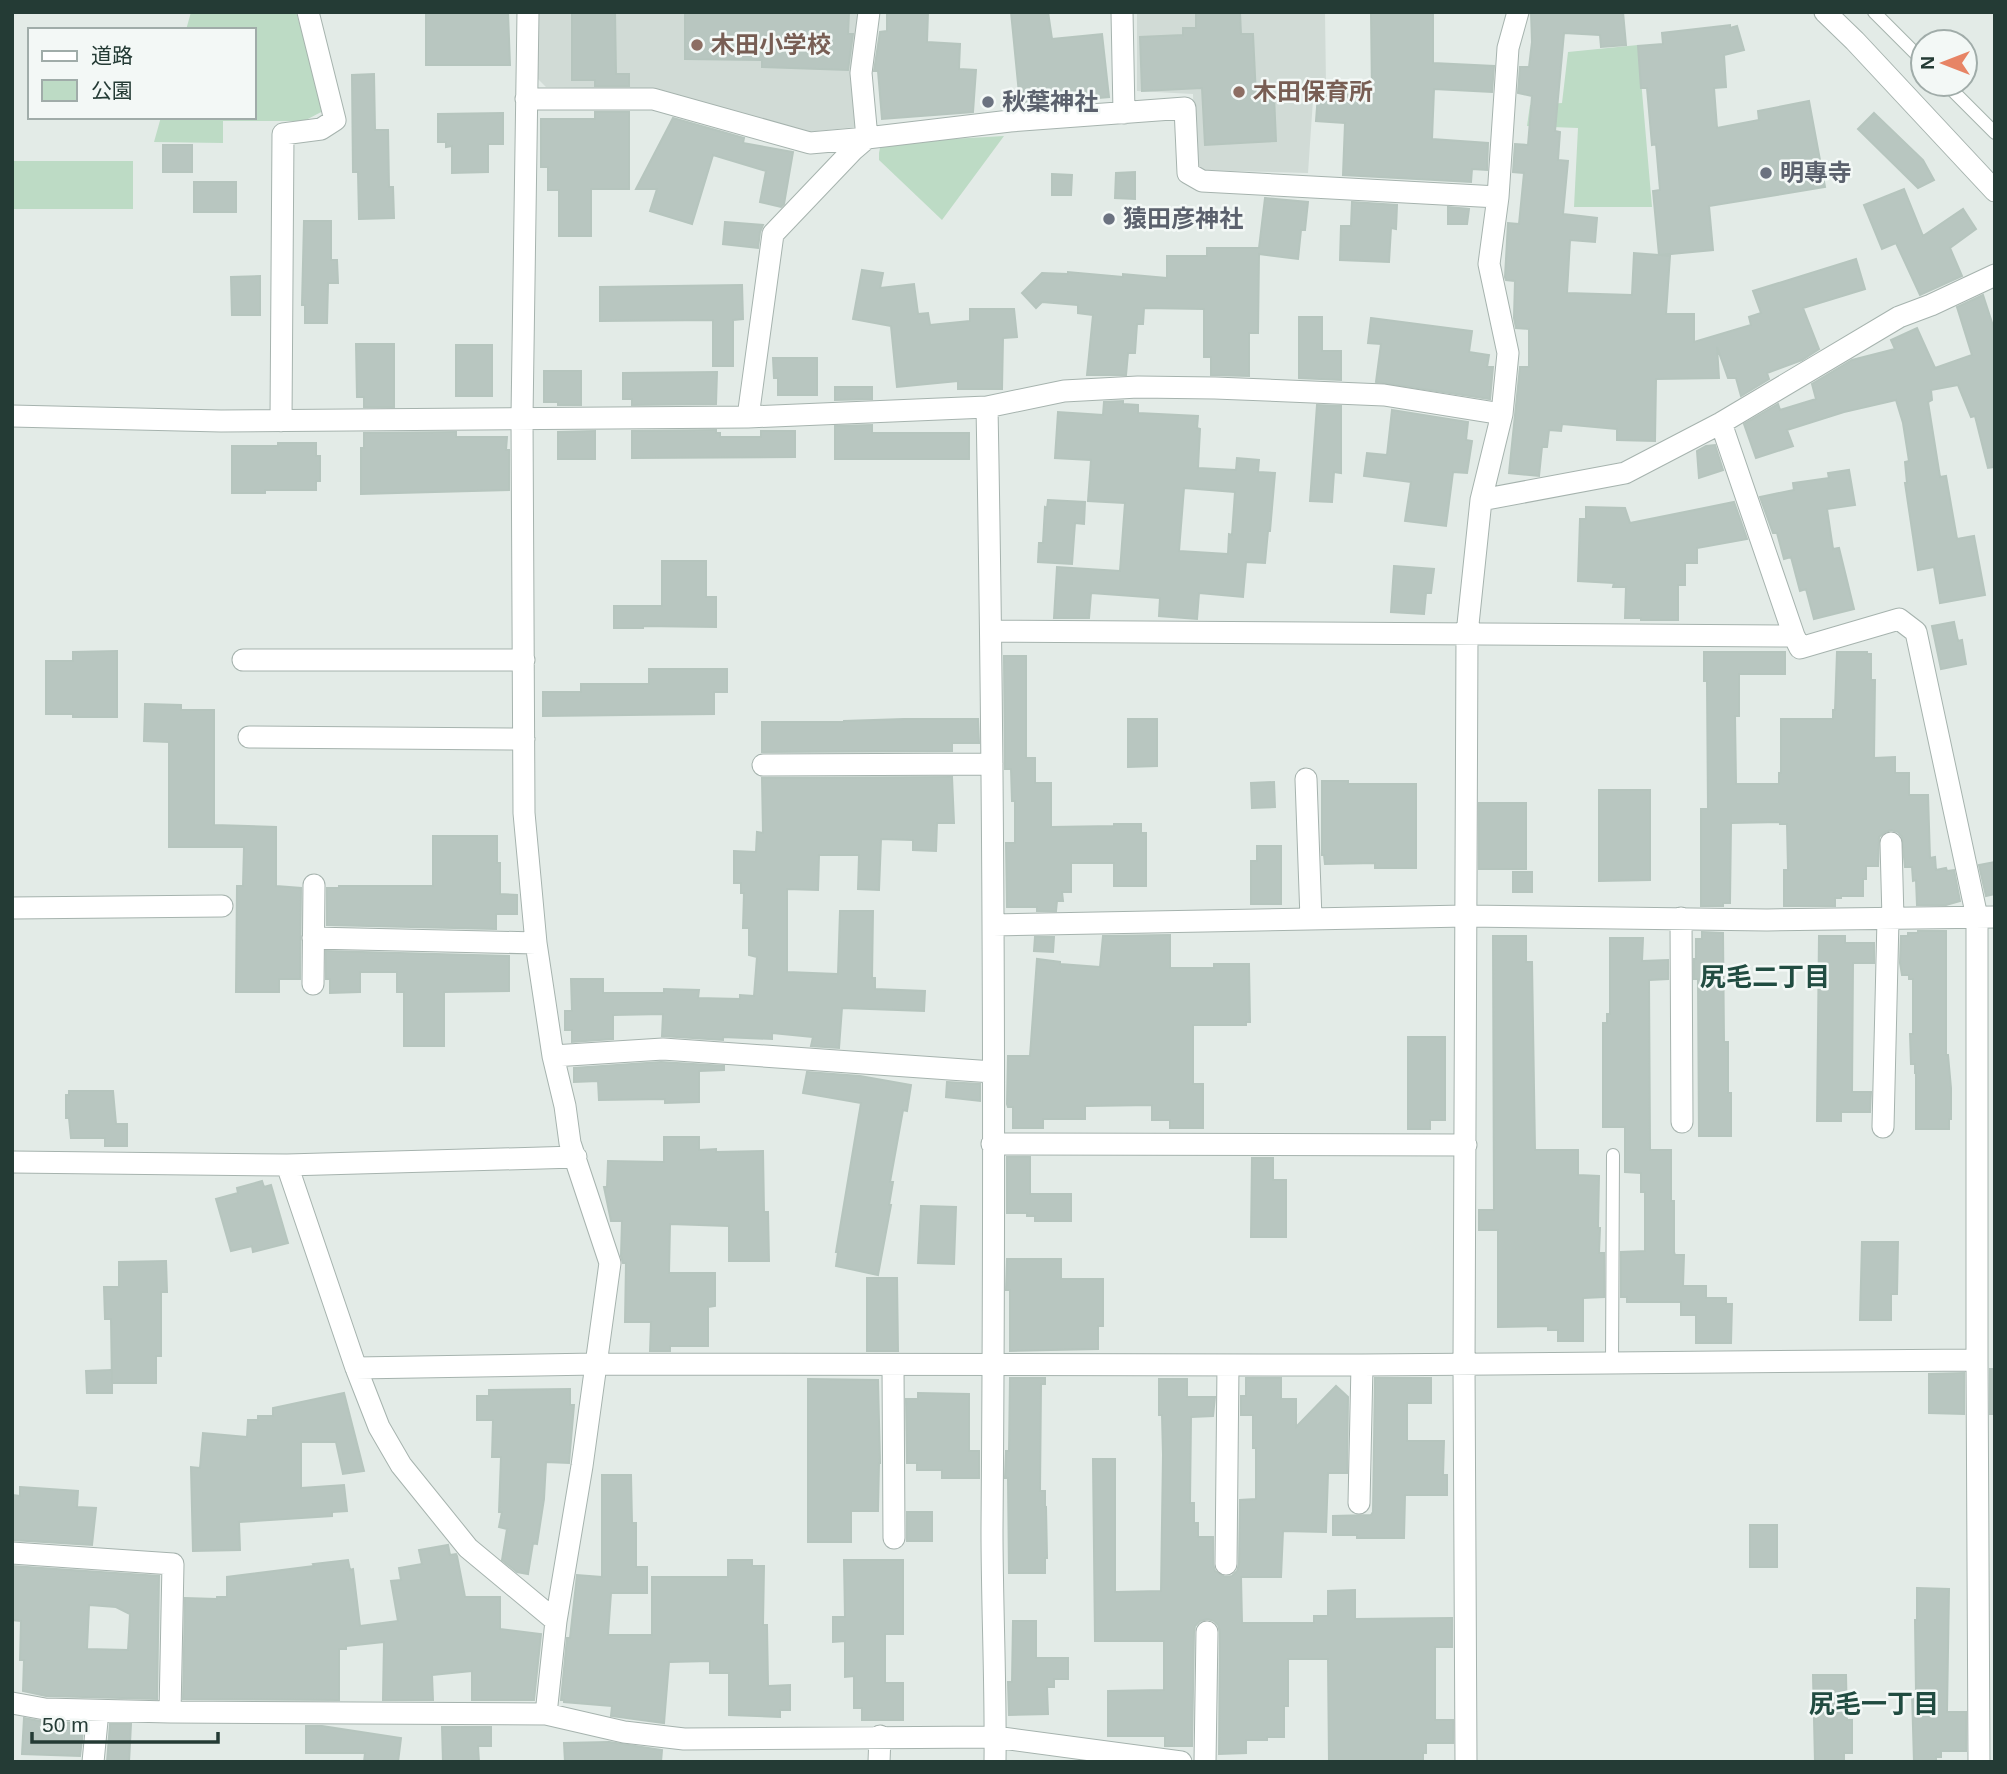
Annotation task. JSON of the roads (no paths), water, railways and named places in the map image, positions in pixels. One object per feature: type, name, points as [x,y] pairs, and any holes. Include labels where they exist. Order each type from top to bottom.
[{"type":"street","points":[[281,421],[284,134],[321,130],[335,120],[307,12]]},
{"type":"street","points":[[528,12],[522,417],[524,813],[536,943],[570,1143],[610,1263],[556,1621],[546,1714]]},
{"type":"street","points":[[867,138],[861,73],[869,12]]},
{"type":"street","points":[[1122,12],[1124,113]]},
{"type":"street","points":[[1466,1762],[1464,1365],[1467,634],[1481,500],[1503,414],[1508,353],[1489,264],[1498,197],[1508,48],[1518,12]]},
{"type":"street","points":[[1825,12],[1995,191]]},
{"type":"street","points":[[526,99],[653,99],[810,143],[1010,121],[1185,108],[1188,173],[1202,181],[1498,197]]},
{"type":"street","points":[[748,417],[773,234],[867,138]]},
{"type":"street","points":[[1481,500],[1625,473],[1721,423],[1899,317],[1995,275]]},
{"type":"street","points":[[12,416],[281,421],[748,417],[987,407],[1064,391],[1138,387],[1384,395],[1503,414]]},
{"type":"street","points":[[987,407],[993,925],[992,1552],[995,1762]]},
{"type":"street","points":[[1721,423],[1800,648],[1899,619],[1916,632],[1986,917],[1977,1360],[1979,1762]]},
{"type":"street","points":[[991,631],[1794,636]]},
{"type":"street","points":[[243,660],[524,660]]},
{"type":"street","points":[[249,737],[524,739]]},
{"type":"street","points":[[763,765],[992,764]]},
{"type":"street","points":[[1306,779],[1311,919]]},
{"type":"street","points":[[1884,1127],[1891,844]]},
{"type":"street","points":[[313,984],[314,885]]},
{"type":"street","points":[[12,908],[222,906]]},
{"type":"street","points":[[993,925],[1466,916],[1890,919],[1986,917]]},
{"type":"street","points":[[1681,918],[1682,1122]]},
{"type":"street","points":[[313,938],[536,943]]},
{"type":"street","points":[[554,1056],[663,1049],[993,1072]]},
{"type":"street","points":[[992,1144],[1466,1145]]},
{"type":"street","points":[[12,1162],[287,1165],[576,1157]]},
{"type":"street","points":[[287,1165],[356,1368],[379,1427],[401,1465],[468,1548],[556,1621]]},
{"type":"street","points":[[356,1368],[596,1364],[1464,1365],[1977,1360]]},
{"type":"street","points":[[1226,1564],[1228,1365]]},
{"type":"street","points":[[1359,1503],[1362,1365]]},
{"type":"street","points":[[893,1366],[894,1538]]},
{"type":"street","points":[[12,1553],[173,1564],[170,1712]]},
{"type":"street","points":[[1205,1762],[1207,1632]]},
{"type":"street","points":[[12,1703],[45,1709],[170,1712],[546,1714],[624,1732],[684,1739],[995,1737],[1181,1762]]},
{"type":"street","points":[[93,1762],[98,1710]]},
{"type":"street","points":[[879,1762],[880,1736]]},
{"type":"lane","points":[[1874,12],[1909,47]]},
{"type":"lane","points":[[1959,98],[1995,133]]},
{"type":"lane","points":[[1612,1363],[1613,1155]]},
{"type":"place","name":"木田小学校","points":[[697,45]]},
{"type":"place","name":"木田保育所","points":[[1239,92]]},
{"type":"place","name":"秋葉神社","points":[[988,102]]},
{"type":"place","name":"明專寺","points":[[1766,173]]},
{"type":"place","name":"猿田彦神社","points":[[1109,219]]},
{"type":"district","name":"尻毛二丁目","points":[[1765,977]]},
{"type":"district","name":"尻毛一丁目","points":[[1874,1704]]}]
